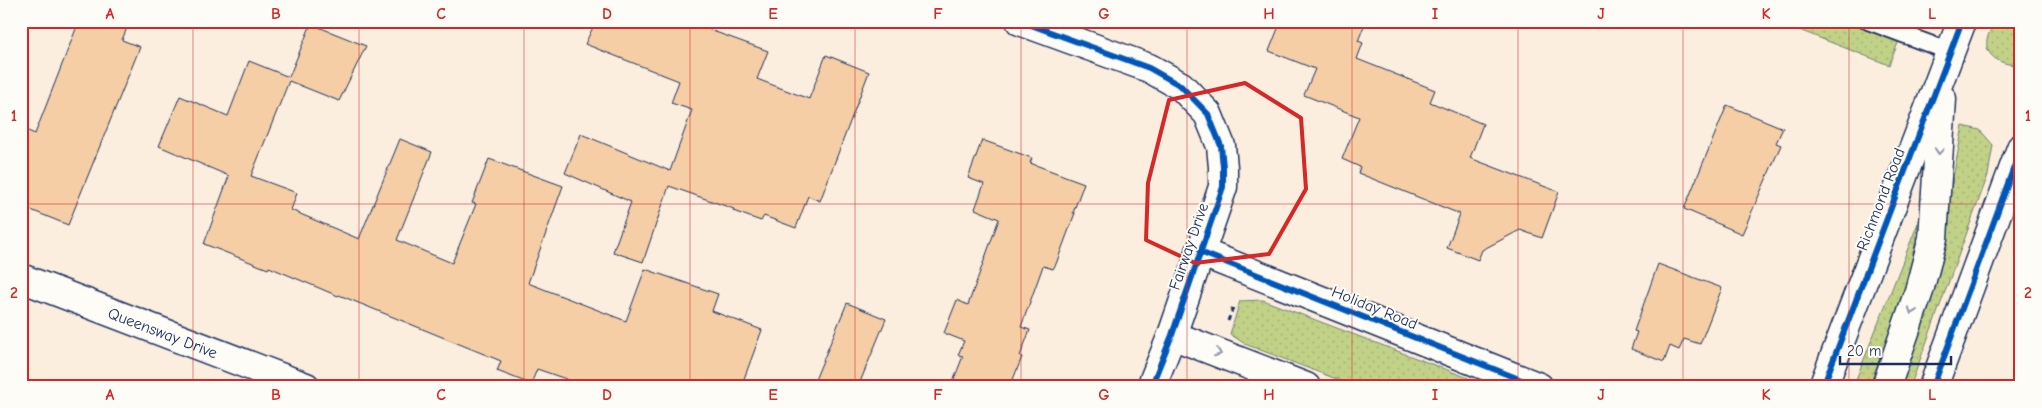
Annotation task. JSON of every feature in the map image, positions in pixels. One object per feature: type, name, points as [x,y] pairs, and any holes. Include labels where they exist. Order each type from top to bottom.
[{"type":"street","name":"Fairway Drive","points":[[1020,21],[1149,68],[1182,86],[1206,112],[1221,146],[1223,187],[1172,335],[1151,387]]},
{"type":"street","name":"Richmond Road","points":[[1823,387],[1962,21]]},
{"type":"street","points":[[1886,387],[1920,291],[1932,238],[1948,60]]},
{"type":"street","points":[[1933,387],[2021,148]]},
{"type":"street","name":"Holiday Road","points":[[1200,252],[1539,387]]},
{"type":"street","name":"Queensway Drive","points":[[21,278],[306,387]]},
{"type":"street","points":[[1172,335],[1306,387]]},
{"type":"lane","points":[[1868,21],[1948,60]]},
{"type":"path","points":[[1225,328],[1234,305]]},
{"type":"highlighted area","points":[[1245,83],[1301,118],[1306,189],[1269,254],[1195,263],[1146,240],[1148,183],[1169,100]]},
{"type":"green space","points":[[1776,21],[1907,21],[1889,65]]},
{"type":"green space","points":[[1994,21],[2021,21],[2021,64],[2009,64],[1997,60],[1989,52],[1987,40]]},
{"type":"green space","points":[[1963,126],[1980,130],[1993,145],[1988,175],[1910,387],[1894,387],[1933,280]]},
{"type":"green space","points":[[1918,223],[1910,280],[1869,387],[1853,387]]},
{"type":"green space","points":[[1263,300],[1492,387],[1357,387],[1245,344],[1230,334],[1240,301]]},
{"type":"building","points":[[79,21],[110,21],[127,28],[122,40],[140,47],[68,225],[21,206],[21,128],[35,134]]},
{"type":"building","points":[[596,21],[685,21],[768,51],[757,79],[809,99],[826,55],[869,72],[820,201],[808,196],[796,228],[764,216],[761,221],[733,211],[734,209],[669,186],[643,262],[613,252],[631,202],[565,173],[581,134],[670,171],[692,110],[671,103],[679,81],[585,44]]},
{"type":"building","points":[[1281,21],[1366,21],[1358,41],[1363,43],[1357,59],[1435,90],[1430,102],[1483,124],[1470,158],[1559,192],[1542,238],[1520,230],[1482,250],[1478,260],[1447,248],[1460,214],[1358,173],[1360,167],[1342,159],[1359,117],[1304,95],[1315,69],[1269,51]]},
{"type":"building","points":[[311,24],[366,46],[339,101],[289,81],[251,176],[297,193],[291,210],[359,239],[400,139],[432,152],[397,240],[452,263],[476,204],[472,203],[489,159],[563,186],[528,283],[626,321],[645,269],[718,294],[712,311],[762,330],[741,387],[589,387],[537,369],[531,384],[497,371],[501,361],[269,267],[268,269],[204,244],[229,176],[159,146],[180,96],[228,116],[249,61],[289,77]]},
{"type":"building","points":[[1727,105],[1783,128],[1776,143],[1781,145],[1742,234],[1684,209]]},
{"type":"building","points":[[982,140],[1032,158],[1030,163],[1084,183],[1056,264],[1053,269],[1043,266],[1021,327],[1030,330],[1010,387],[951,387],[963,356],[958,355],[964,341],[944,333],[957,300],[968,305],[999,219],[975,209],[984,184],[968,178]]},
{"type":"building","points":[[1658,264],[1722,288],[1700,344],[1684,339],[1679,350],[1670,346],[1664,362],[1631,349],[1637,332],[1634,331]]},
{"type":"building","points":[[847,303],[886,319],[858,387],[812,387]]},
{"type":"cycle path","points":[[1020,21],[1149,68],[1181,86],[1208,114],[1221,146],[1223,187],[1172,335],[1151,387]]},
{"type":"cycle path","points":[[1823,387],[1962,21]]},
{"type":"cycle path","points":[[1933,387],[2021,148]]},
{"type":"cycle path","points":[[1200,252],[1539,387]]}]
